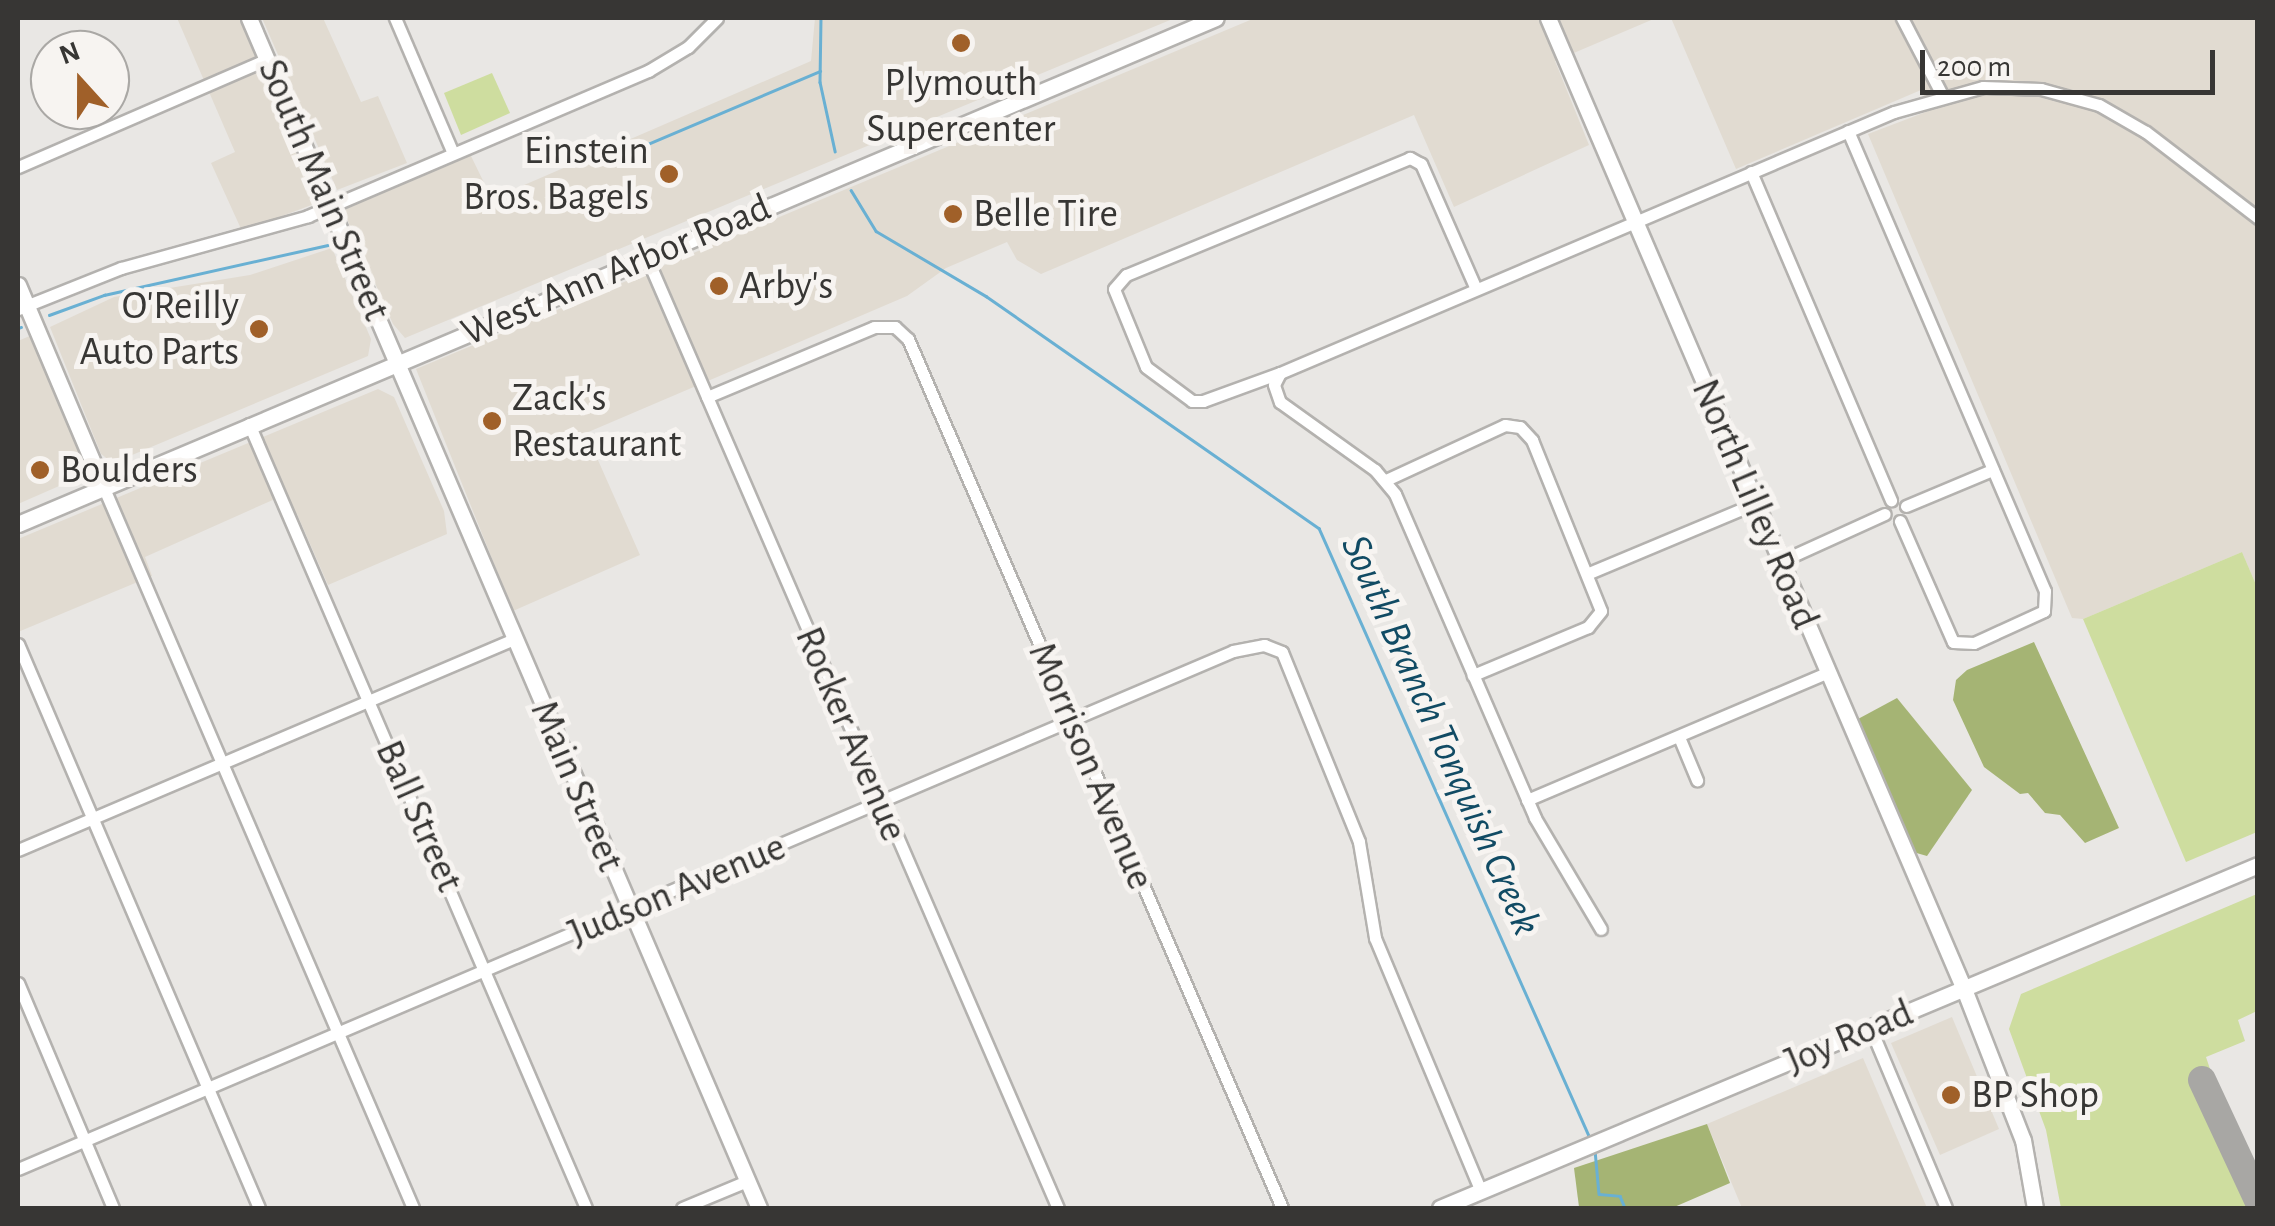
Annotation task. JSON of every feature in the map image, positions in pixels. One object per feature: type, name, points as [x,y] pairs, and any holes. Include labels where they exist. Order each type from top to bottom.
[{"type":"street","name":"South Main Street","points":[[250,18],[398,362]]},
{"type":"street","points":[[395,18],[453,153]]},
{"type":"street","points":[[22,307],[121,268],[254,236],[330,206],[648,72],[688,47],[717,18]]},
{"type":"street","name":"West Ann Arbor Road","points":[[18,524],[1216,18]]},
{"type":"street","name":"North Lilley Road","points":[[1548,18],[1964,989],[2022,1140],[2035,1208]]},
{"type":"street","points":[[1902,18],[1942,95]]},
{"type":"street","points":[[18,167],[268,59]]},
{"type":"street","points":[[1476,289],[1426,174],[1410,158],[1115,283],[1142,362],[1192,401],[1280,374],[1848,131],[1942,95],[2020,87],[2099,106],[2146,132],[2258,218]]},
{"type":"street","points":[[1848,131],[2045,591],[2046,607],[2033,619],[1974,643],[1953,642],[1900,521],[1885,514]]},
{"type":"street","points":[[1751,172],[1891,500],[1906,506],[1992,470]]},
{"type":"street","name":"Rocker Avenue","points":[[648,258],[1058,1208]]},
{"type":"street","points":[[18,285],[22,307],[103,486],[413,1208]]},
{"type":"street","name":"Morrison Avenue","points":[[707,398],[874,327],[895,328],[911,345],[1282,1208]]},
{"type":"street","name":"Main Street","points":[[398,362],[758,1208]]},
{"type":"street","points":[[1280,374],[1274,385],[1280,402],[1386,480],[1527,800],[1601,929]]},
{"type":"street","name":"Ball Street","points":[[249,424],[586,1208]]},
{"type":"street","points":[[1386,480],[1486,432],[1520,427],[1532,440],[1602,603],[1595,623],[1473,675]]},
{"type":"street","points":[[1779,562],[1885,514],[1891,500]]},
{"type":"street","points":[[1590,573],[1754,504]]},
{"type":"street","points":[[1900,521],[1906,506]]},
{"type":"street","points":[[18,850],[514,640]]},
{"type":"street","points":[[18,644],[260,1208]]},
{"type":"street","name":"Judson Avenue","points":[[18,1169],[1247,646],[1282,652],[1359,842],[1375,938],[1482,1190]]},
{"type":"street","points":[[1527,800],[1826,673]]},
{"type":"street","points":[[1679,737],[1697,780]]},
{"type":"street","name":"Joy Road","points":[[1440,1208],[2258,865]]},
{"type":"street","points":[[18,983],[113,1208]]},
{"type":"street","points":[[1870,1027],[1946,1208]]},
{"type":"street","points":[[682,1208],[747,1181]]},
{"type":"shaded area","points":[[177,18],[240,18],[317,203],[242,231],[211,163],[235,152]]},
{"type":"shaded area","points":[[262,18],[323,18],[361,102],[378,96],[407,163],[337,190]]},
{"type":"shaded area","points":[[815,18],[1175,18],[405,338],[393,324],[342,208],[470,154],[492,199],[811,61]]},
{"type":"shaded area","points":[[1255,18],[1656,18],[1555,61],[1589,145],[1454,207],[1414,115],[1041,274],[1017,260],[1007,242],[946,268],[907,296],[586,433],[640,555],[513,611],[416,369]]},
{"type":"shaded area","points":[[1671,18],[2257,18],[2257,587],[2242,552],[2083,619],[2072,618],[1868,134],[1931,110],[1921,90],[1736,169]]},
{"type":"shaded area","points":[[332,248],[371,339],[368,356],[113,463],[101,454],[50,327],[114,297],[250,275]]},
{"type":"shaded area","points":[[32,335],[87,460],[82,476],[18,504],[18,341]]},
{"type":"shaded area","points":[[378,389],[394,397],[444,511],[447,534],[328,585],[297,514],[284,519],[275,499],[145,557],[152,576],[18,632],[18,539]]},
{"type":"shaded area","points":[[1952,1017],[1999,1129],[1940,1155],[1891,1043]]},
{"type":"shaded area","points":[[1863,1058],[1927,1208],[1742,1208],[1707,1124]]},
{"type":"green space","points":[[492,73],[510,113],[461,135],[444,93]]},
{"type":"green space","points":[[2242,552],[2257,587],[2257,832],[2186,862],[2083,619]]},
{"type":"green space","points":[[2034,642],[2119,828],[2085,843],[2060,815],[2045,813],[2028,793],[2020,794],[1984,767],[1953,700],[1956,680],[1967,670]]},
{"type":"green space","points":[[1897,698],[1972,790],[1927,856],[1913,852],[1858,719]]},
{"type":"green space","points":[[2257,894],[2257,1011],[2238,1020],[2245,1041],[2206,1057],[2211,1072],[2195,1079],[2251,1208],[2061,1208],[2046,1130],[2009,1029],[2021,994]]},
{"type":"green space","points":[[1707,1124],[1730,1183],[1672,1208],[1579,1207],[1574,1168]]},
{"type":"waterway","name":"South Branch Tonquish Creek","points":[[821,18],[820,82],[835,151]]},
{"type":"waterway","name":"South Branch Tonquish Creek","points":[[622,155],[820,71]]},
{"type":"waterway","name":"South Branch Tonquish Creek","points":[[851,190],[876,231],[986,296],[1319,528],[1590,1138]]},
{"type":"waterway","name":"South Branch Tonquish Creek","points":[[49,315],[104,295],[327,245]]},
{"type":"waterway","name":"South Branch Tonquish Creek","points":[[1595,1150],[1599,1194],[1620,1196],[1625,1208]]},
{"type":"taxiway","points":[[2202,1080],[2258,1200]]},
{"type":"place","name":"Plymouth Supercenter","points":[[961,43]]},
{"type":"place","name":"Einstein Bros. Bagels","points":[[669,174]]},
{"type":"place","name":"Belle Tire","points":[[953,214]]},
{"type":"place","name":"Arby's","points":[[719,286]]},
{"type":"place","name":"O'Reilly Auto Parts","points":[[259,329]]},
{"type":"place","name":"Zack's Restaurant","points":[[492,421]]},
{"type":"place","name":"Boulders","points":[[40,470]]},
{"type":"place","name":"BP Shop","points":[[1951,1095]]}]
